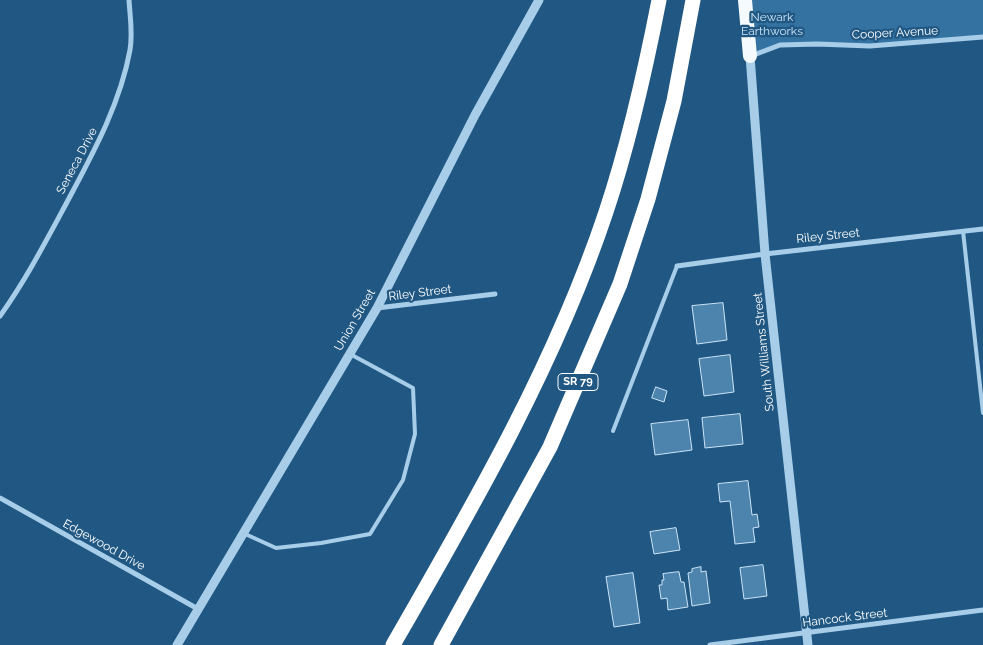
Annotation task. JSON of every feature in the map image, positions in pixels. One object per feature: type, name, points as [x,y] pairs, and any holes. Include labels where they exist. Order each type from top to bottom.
[{"type":"highway","name":"SR 79","points":[[393,645],[502,450],[567,315],[606,213],[634,118],[659,0]]},
{"type":"highway","name":"SR 79","points":[[441,645],[550,448],[620,284],[648,199],[674,101],[693,0]]},
{"type":"highway","points":[[745,0],[750,56]]},
{"type":"street","name":"Seneca Drive","points":[[0,316],[46,241],[106,129],[122,82],[130,49],[132,29],[129,0]]},
{"type":"street","name":"Union Street","points":[[177,645],[378,308],[475,115],[539,0]]},
{"type":"street","name":"Cooper Avenue","points":[[750,56],[780,45],[870,46],[983,37]]},
{"type":"street","name":"South Williams Street","points":[[750,56],[765,254],[808,645]]},
{"type":"street","name":"Riley Street","points":[[676,266],[983,229]]},
{"type":"street","name":"Riley Street","points":[[378,308],[495,294]]},
{"type":"street","name":"Edgewood Drive","points":[[0,498],[198,609]]},
{"type":"street","name":"Hancock Street","points":[[710,645],[983,610]]},
{"type":"lane","points":[[963,231],[983,413]]},
{"type":"lane","points":[[613,431],[676,266]]},
{"type":"lane","points":[[243,533],[276,548],[321,543],[370,534],[403,480],[415,434],[413,388],[350,354]]},
{"type":"green space","name":"Newark Earthworks","points":[[745,0],[983,0],[983,37],[870,46],[780,45],[750,56]]},
{"type":"building","points":[[723,303],[727,340],[697,344],[692,306]]},
{"type":"building","points":[[730,355],[734,392],[704,396],[699,359]]},
{"type":"building","points":[[656,387],[667,391],[664,402],[652,398]]},
{"type":"building","points":[[740,414],[743,444],[705,448],[702,418]]},
{"type":"building","points":[[688,420],[692,450],[655,455],[651,424]]},
{"type":"building","points":[[748,481],[752,515],[757,514],[759,527],[753,528],[755,542],[735,544],[730,501],[720,502],[718,484]]},
{"type":"building","points":[[676,528],[680,550],[654,554],[650,532]]},
{"type":"building","points":[[763,565],[767,596],[744,599],[740,568]]},
{"type":"building","points":[[701,567],[701,572],[706,571],[710,603],[692,606],[688,573],[692,572],[692,569]]},
{"type":"building","points":[[679,572],[681,582],[684,582],[688,607],[668,610],[667,598],[661,599],[659,585],[662,585],[662,580],[664,580],[663,574]]},
{"type":"building","points":[[633,573],[640,623],[614,627],[606,577]]}]
